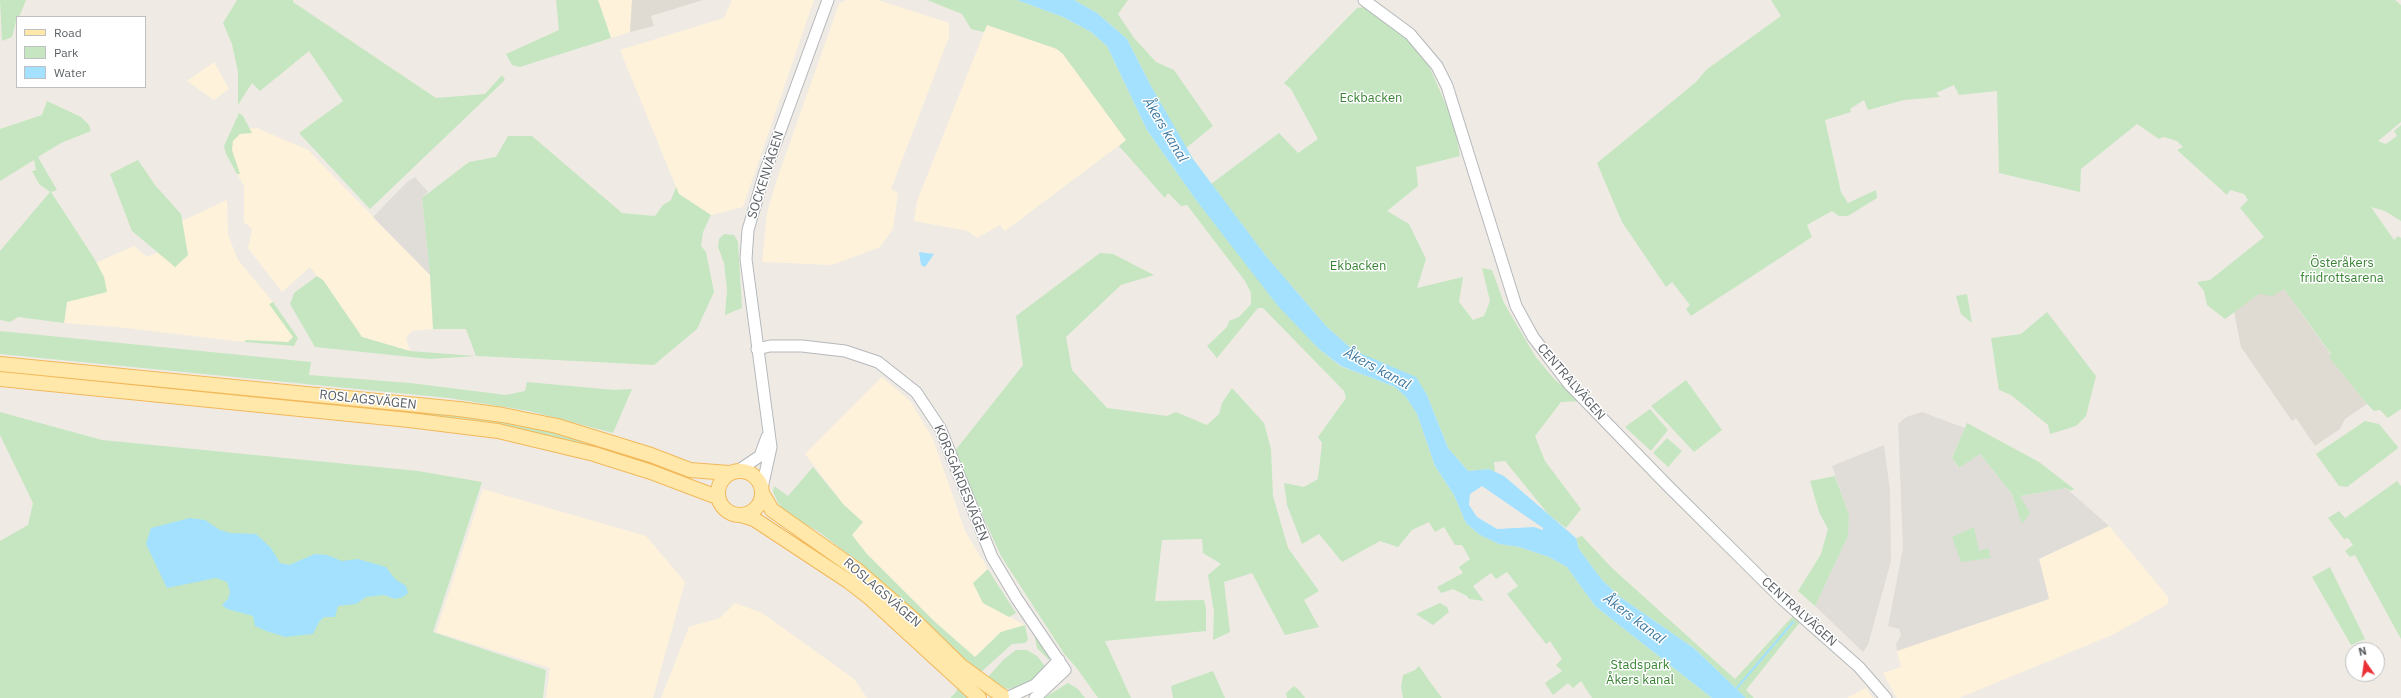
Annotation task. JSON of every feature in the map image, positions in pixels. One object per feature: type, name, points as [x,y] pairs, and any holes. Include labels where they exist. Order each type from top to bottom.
[{"type":"main road","name":"ROSLAGSVÄGEN","points":[[0,364],[496,414],[557,426],[651,455],[690,470],[734,472]]},
{"type":"main road","name":"ROSLAGSVÄGEN","points":[[0,379],[409,420],[498,431],[594,454],[658,474],[717,497]]},
{"type":"main road","points":[[734,472],[754,475],[762,491],[758,507],[750,513],[741,516],[727,511],[717,497],[719,485],[734,472]]},
{"type":"main road","name":"ROSLAGSVÄGEN","points":[[762,491],[772,510],[857,570],[911,617],[961,666],[1003,697]]},
{"type":"main road","name":"ROSLAGSVÄGEN","points":[[741,516],[754,519],[848,581],[875,603],[979,698]]},
{"type":"street","name":"SOCKENVÄGEN","points":[[762,491],[771,447],[746,259],[748,230],[765,172],[828,0]]},
{"type":"street","name":"CENTRALVÄGEN","points":[[1364,0],[1410,34],[1437,66],[1447,86],[1516,306],[1533,337],[1569,384],[1668,486],[1782,599],[1859,667],[1886,698]]},
{"type":"street","name":"KORSGÄRDESVÄGEN","points":[[757,349],[770,346],[795,346],[819,347],[845,351],[878,362],[916,392],[940,428],[992,557],[1017,600],[1066,670],[1035,698]]},
{"type":"street","name":"SOCKENVÄGEN","points":[[734,472],[760,456],[766,444],[769,428]]},
{"type":"street","points":[[1003,697],[1035,685],[1059,660]]},
{"type":"shaded area","points":[[598,0],[632,0],[630,32],[611,38]]},
{"type":"shaded area","points":[[632,0],[703,0],[651,16],[654,26],[630,32]]},
{"type":"shaded area","points":[[732,0],[814,0],[743,207],[711,215],[679,194],[620,50],[724,18]]},
{"type":"shaded area","points":[[847,0],[878,0],[949,23],[949,37],[891,189],[898,193],[893,229],[880,247],[832,265],[762,262],[767,213],[777,179],[839,4]]},
{"type":"shaded area","points":[[987,25],[1057,49],[1063,54],[1126,140],[1005,231],[1000,225],[977,238],[968,231],[914,221],[917,201]]},
{"type":"shaded area","points":[[214,62],[229,89],[214,100],[187,81]]},
{"type":"shaded area","points":[[257,128],[308,150],[430,275],[433,329],[412,331],[406,338],[410,351],[362,337],[323,280],[317,276],[310,267],[282,292],[248,248],[252,229],[244,222],[244,186],[226,154],[227,145],[242,129]]},
{"type":"shaded area","points":[[415,177],[428,192],[422,198],[430,275],[373,217],[407,182]]},
{"type":"shaded area","points":[[227,200],[228,235],[238,260],[273,302],[270,305],[293,337],[288,342],[247,340],[244,342],[117,327],[64,323],[67,302],[104,277],[96,263],[134,246],[147,257],[159,252],[175,267],[188,255],[182,221]]},
{"type":"shaded area","points":[[2284,289],[2331,355],[2329,357],[2331,360],[2367,404],[2345,419],[2340,429],[2315,446],[2296,418],[2292,421],[2241,347],[2234,312],[2259,294]]},
{"type":"shaded area","points":[[882,377],[910,401],[933,439],[965,531],[988,569],[973,583],[983,603],[1025,625],[1001,632],[975,657],[935,622],[867,554],[852,535],[862,522],[844,505],[805,454]]},
{"type":"shaded area","points":[[1922,412],[1965,428],[1952,457],[1958,468],[1980,454],[2012,494],[2022,523],[2020,496],[2066,488],[2109,526],[2039,559],[2049,599],[1897,651],[1896,644],[1901,635],[1899,629],[1888,626],[1903,548],[1898,424],[1906,417]]},
{"type":"shaded area","points":[[1884,445],[1890,490],[1891,561],[1868,645],[1863,652],[1815,606],[1848,536],[1849,515],[1832,466]]},
{"type":"shaded area","points":[[483,489],[646,536],[685,582],[653,698],[546,698],[550,668],[436,632]]},
{"type":"shaded area","points":[[2109,526],[2168,597],[2168,604],[2112,635],[1959,698],[1897,698],[1883,673],[1901,667],[1897,651],[2049,599],[2039,559]]},
{"type":"shaded area","points":[[735,603],[762,613],[854,679],[867,698],[661,698],[689,627],[720,618]]},
{"type":"shaded area","points":[[1866,688],[1873,698],[1847,698]]},
{"type":"green space","points":[[0,0],[26,0],[19,16],[16,16],[12,37],[2,41]]},
{"type":"green space","points":[[237,0],[293,0],[293,2],[436,98],[485,94],[502,75],[505,80],[370,209],[299,133],[343,101],[309,51],[260,91],[252,83],[238,105],[238,72],[232,44],[223,23]]},
{"type":"green space","points":[[556,0],[598,0],[611,38],[520,67],[512,65],[506,54],[559,30]]},
{"type":"green space","name":"Stadspark Åkers kanal","points":[[927,0],[1017,0],[1063,17],[1091,32],[1107,46],[1147,130],[1196,200],[1319,349],[1340,366],[1395,387],[1406,397],[1417,414],[1435,466],[1454,495],[1466,523],[1480,535],[1499,544],[1519,547],[1549,557],[1567,567],[1595,606],[1712,698],[1592,698],[1581,681],[1573,688],[1568,683],[1553,695],[1545,683],[1562,671],[1556,665],[1562,659],[1550,641],[1546,644],[1507,594],[1518,586],[1507,572],[1496,579],[1491,573],[1473,586],[1484,601],[1469,599],[1467,596],[1453,589],[1441,593],[1437,587],[1463,573],[1459,567],[1470,559],[1462,545],[1455,545],[1444,527],[1435,532],[1429,522],[1412,530],[1398,547],[1380,541],[1342,562],[1319,534],[1302,544],[1287,505],[1284,483],[1304,487],[1318,479],[1322,443],[1318,437],[1346,398],[1344,391],[1263,308],[1258,308],[1217,358],[1207,346],[1227,327],[1229,321],[1239,317],[1251,304],[1251,293],[1245,281],[1187,205],[1181,206],[1168,193],[1165,198],[1119,146],[1126,140],[1063,54],[1057,49],[987,25],[984,32],[971,29],[962,14]]},
{"type":"green space","points":[[1074,0],[1128,0],[1118,14],[1134,38],[1156,62],[1174,70],[1213,126],[1186,148],[1151,86],[1127,39],[1097,13]]},
{"type":"green space","name":"Österåkers friidrottsarena","points":[[1771,0],[2395,0],[2401,5],[2401,122],[2378,141],[2386,144],[2397,136],[2394,131],[2401,125],[2401,221],[2385,211],[2371,207],[2394,240],[2398,236],[2401,238],[2401,409],[2388,418],[2380,410],[2374,411],[2367,404],[2331,360],[2329,357],[2331,354],[2284,289],[2272,296],[2259,294],[2225,319],[2207,305],[2204,291],[2197,282],[2210,280],[2264,237],[2240,208],[2248,200],[2244,194],[2230,190],[2227,195],[2177,150],[2183,147],[2177,141],[2164,137],[2159,139],[2137,124],[2081,169],[2080,192],[1999,173],[1997,91],[1959,95],[1954,85],[1936,93],[1940,97],[1904,100],[1868,110],[1864,100],[1850,109],[1851,112],[1825,120],[1841,192],[1848,203],[1876,190],[1877,198],[1848,216],[1839,216],[1832,211],[1807,225],[1812,237],[1691,316],[1686,309],[1690,305],[1672,282],[1666,287],[1622,222],[1597,163],[1696,82],[1706,70],[1781,16]]},
{"type":"green space","points":[[1364,7],[1400,32],[1427,61],[1455,126],[1460,156],[1416,167],[1418,186],[1387,211],[1409,224],[1426,259],[1417,288],[1463,277],[1459,302],[1473,320],[1484,316],[1490,301],[1482,268],[1492,270],[1504,303],[1535,356],[1555,380],[1582,401],[1561,402],[1535,436],[1545,461],[1581,509],[1566,528],[1549,515],[1505,461],[1494,462],[1495,472],[1489,469],[1468,471],[1448,448],[1427,395],[1353,350],[1327,327],[1266,256],[1211,184],[1279,133],[1298,153],[1318,139],[1291,89],[1284,83],[1357,8]]},
{"type":"green space","points":[[47,101],[81,117],[89,125],[91,131],[61,143],[38,157],[57,190],[51,192],[94,258],[104,277],[107,292],[67,302],[64,323],[18,317],[10,322],[0,320],[0,251],[50,192],[39,184],[32,171],[36,170],[34,160],[0,181],[0,129],[42,115]]},
{"type":"green space","points":[[239,113],[243,116],[252,133],[240,134],[233,141],[232,150],[240,174],[237,174],[226,154],[224,146]]},
{"type":"green space","points":[[508,136],[532,136],[622,213],[655,216],[663,205],[671,200],[676,187],[679,194],[711,215],[703,232],[701,246],[706,252],[714,292],[697,329],[654,365],[477,356],[430,359],[315,347],[290,304],[294,293],[317,276],[323,280],[362,337],[410,351],[476,356],[466,329],[433,329],[430,275],[422,198],[469,162],[496,157]]},
{"type":"green space","points":[[138,160],[155,185],[181,214],[188,255],[175,267],[132,231],[110,174]]},
{"type":"green space","points":[[724,234],[734,235],[738,242],[742,308],[725,315],[727,290],[724,263],[718,247],[719,239]]},
{"type":"green space","points":[[1100,253],[1113,254],[1154,275],[1121,285],[1066,337],[1072,370],[1107,408],[1167,416],[1176,412],[1207,425],[1219,414],[1222,403],[1232,388],[1264,423],[1271,449],[1273,496],[1288,548],[1319,591],[1304,600],[1319,627],[1285,635],[1252,573],[1224,582],[1230,632],[1213,640],[1214,612],[1208,575],[1221,564],[1203,553],[1202,539],[1162,540],[1155,601],[1204,600],[1206,609],[1206,631],[1105,641],[1131,698],[1098,698],[1076,667],[1065,655],[1001,556],[954,452],[1023,365],[1016,316]]},
{"type":"green space","points":[[1967,294],[1972,323],[1961,314],[1956,296]]},
{"type":"green space","points":[[273,302],[298,338],[294,346],[244,342],[246,340],[288,342],[293,337],[269,304]]},
{"type":"green space","points":[[2047,312],[2096,376],[2086,416],[2076,426],[2050,434],[2048,425],[2011,395],[1999,390],[1991,338],[2021,334]]},
{"type":"green space","points":[[0,331],[311,362],[309,375],[410,383],[506,395],[525,391],[527,382],[614,390],[632,389],[613,433],[529,411],[449,398],[0,354]]},
{"type":"green space","points":[[0,368],[464,414],[576,436],[652,462],[670,471],[595,447],[491,422],[348,406],[0,372]]},
{"type":"green space","points":[[1686,380],[1722,430],[1694,452],[1651,406]]},
{"type":"green space","points":[[1650,409],[1668,430],[1651,451],[1625,427]]},
{"type":"green space","points":[[0,412],[102,440],[418,471],[482,482],[433,632],[546,670],[543,698],[0,698],[0,541],[28,525],[33,503],[0,435]]},
{"type":"green space","points":[[2365,421],[2379,424],[2398,447],[2347,487],[2339,486],[2316,454]]},
{"type":"green space","points":[[1967,423],[2039,462],[2074,489],[2071,491],[2066,488],[2020,496],[2030,513],[2022,524],[2012,494],[1980,454],[1959,468],[1952,458]]},
{"type":"green space","points":[[1667,438],[1682,451],[1668,467],[1653,453]]},
{"type":"green space","points":[[813,467],[844,505],[863,522],[852,535],[867,554],[935,622],[975,657],[1001,632],[1025,625],[1028,640],[1025,643],[1012,644],[980,673],[864,566],[819,532],[786,513],[778,503],[773,492],[774,486],[788,496]]},
{"type":"green space","points":[[1835,476],[1849,515],[1848,536],[1815,606],[1798,591],[1821,554],[1828,529],[1819,512],[1810,481]]},
{"type":"green space","points":[[2397,481],[2401,486],[2401,639],[2355,555],[2350,557],[2345,551],[2353,545],[2348,538],[2344,539],[2328,518],[2339,511],[2345,518]]},
{"type":"green space","points":[[1974,527],[1979,551],[1988,548],[1991,558],[1961,562],[1952,537]]},
{"type":"green space","points":[[1582,536],[1612,568],[1735,679],[1793,616],[1801,621],[1746,690],[1754,698],[1746,698],[1695,649],[1620,597],[1602,580],[1579,549],[1576,538]]},
{"type":"green space","points":[[2330,567],[2365,639],[2358,642],[2349,642],[2312,577]]},
{"type":"green space","points":[[988,569],[1016,613],[1009,617],[983,603],[973,583]]},
{"type":"green space","points":[[1440,603],[1447,607],[1449,612],[1433,625],[1416,614]]},
{"type":"green space","points":[[1033,628],[1052,656],[1049,660],[1037,648]]},
{"type":"green space","points":[[1016,650],[1027,650],[1037,656],[1045,666],[1037,677],[1020,688],[1007,689],[987,678],[1004,659]]},
{"type":"green space","points":[[1419,666],[1442,698],[1403,698],[1401,687],[1403,675],[1415,670]]},
{"type":"green space","points":[[1213,671],[1225,698],[1173,698],[1171,686]]},
{"type":"green space","points":[[1068,683],[1078,689],[1085,698],[1044,698]]},
{"type":"green space","points":[[1294,686],[1305,698],[1287,698],[1286,693]]},
{"type":"green space","points":[[958,687],[973,698],[950,698],[956,692]]},
{"type":"water","name":"Åkers kanal","points":[[1017,0],[1074,0],[1097,13],[1127,39],[1151,86],[1193,159],[1266,256],[1327,327],[1353,350],[1416,377],[1427,395],[1448,448],[1468,471],[1489,469],[1504,476],[1576,538],[1579,549],[1602,580],[1620,597],[1695,649],[1746,698],[1712,698],[1595,606],[1567,567],[1549,557],[1519,547],[1499,544],[1480,535],[1466,523],[1454,495],[1435,466],[1417,414],[1406,397],[1395,387],[1341,366],[1319,349],[1278,306],[1196,200],[1147,130],[1107,46],[1091,32],[1063,17]],"holes":[[[1482,486],[1543,528],[1543,530],[1534,527],[1497,529],[1477,517],[1469,505],[1470,494]]]},
{"type":"water","points":[[919,252],[934,254],[925,267],[921,265]]},
{"type":"water","points":[[190,518],[205,520],[220,530],[230,533],[256,534],[271,548],[280,563],[289,565],[315,554],[327,555],[342,561],[358,559],[386,567],[395,579],[406,586],[408,593],[403,597],[395,599],[384,595],[366,597],[356,604],[338,606],[335,617],[324,617],[319,622],[313,634],[285,637],[266,631],[255,626],[253,616],[227,609],[222,605],[228,599],[230,592],[227,582],[216,578],[167,588],[146,544],[151,528]]},
{"type":"waterway","points":[[1736,689],[1793,622]]},
{"type":"park label","name":"Eckbacken","points":[[1371,98]]},
{"type":"park label","name":"Ekbacken","points":[[1358,266]]}]
